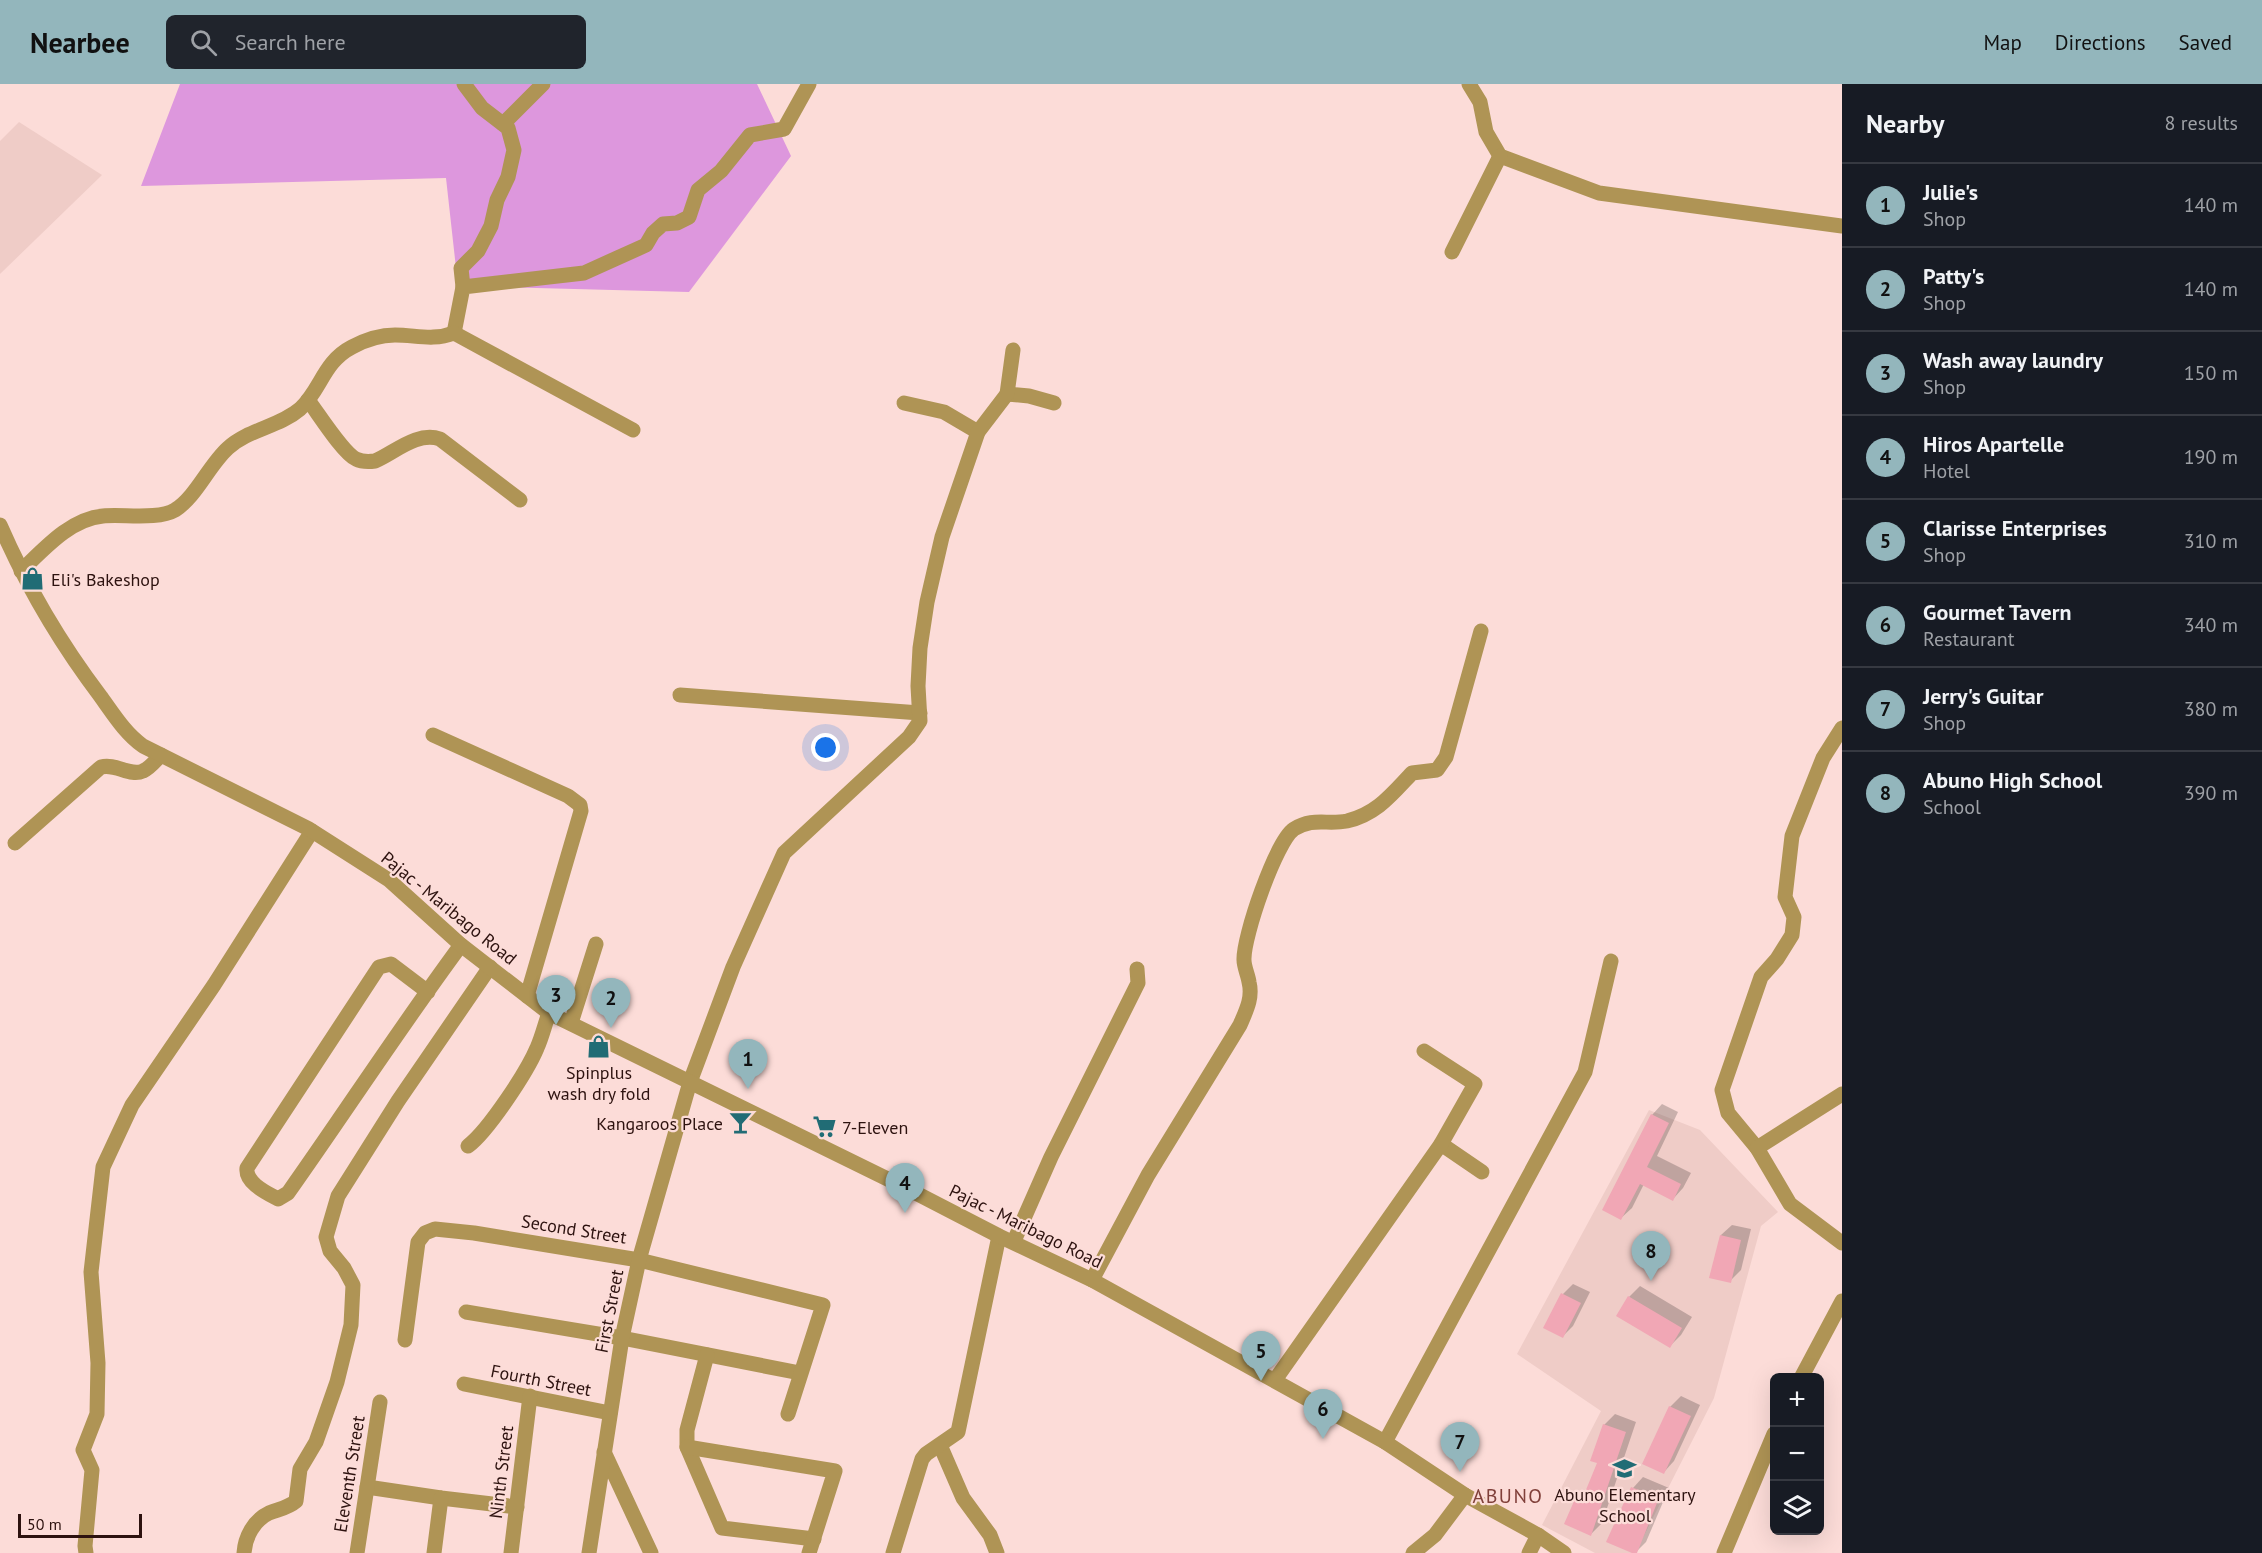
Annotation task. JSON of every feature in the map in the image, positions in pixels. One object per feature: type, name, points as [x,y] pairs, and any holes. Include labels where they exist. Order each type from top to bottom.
[{"type":"street","points":[[454,333],[463,287],[461,268],[478,251],[491,226],[497,200],[508,177],[514,150],[508,128],[482,108],[464,84]]},
{"type":"street","points":[[502,124],[543,84]]},
{"type":"street","points":[[463,287],[584,273],[646,245],[653,233],[663,224],[677,223],[689,217],[698,190],[721,171],[750,135],[784,129],[809,84]]},
{"type":"street","points":[[1469,84],[1480,102],[1486,132],[1500,156],[1599,193],[1842,226]]},
{"type":"street","points":[[1452,252],[1500,156]]},
{"type":"street","points":[[21,570],[55,539],[79,523],[101,516],[172,512],[228,448],[249,434],[286,418],[301,408],[327,368],[350,347],[379,337],[394,335],[432,338],[454,333],[633,430]]},
{"type":"street","points":[[680,695],[920,712],[920,648],[927,602],[942,537],[978,432],[1007,394],[1013,350]]},
{"type":"street","points":[[1007,394],[1029,396],[1054,404]]},
{"type":"street","points":[[308,400],[347,451],[357,459],[367,462],[375,461],[420,438],[434,437],[520,500]]},
{"type":"street","points":[[904,403],[944,412],[978,432]]},
{"type":"street","name":"Pajac - Maribago Road","points":[[0,525],[42,612],[73,661],[130,736],[161,755],[312,831],[388,880],[461,945],[549,1013],[1092,1280],[1385,1442],[1465,1495],[1564,1553]]},
{"type":"street","points":[[1092,1280],[1148,1175],[1240,1025],[1250,1002],[1250,986],[1244,959],[1249,930],[1271,864],[1292,830],[1311,821],[1346,821],[1379,808],[1412,773],[1437,770],[1446,757],[1480,631]]},
{"type":"street","name":"First Street","points":[[589,1553],[622,1338],[639,1260],[690,1082],[733,968],[782,855],[909,737],[920,721],[920,712]]},
{"type":"street","points":[[1842,728],[1822,758],[1792,836],[1785,897],[1794,917],[1792,934],[1777,959],[1761,977],[1722,1090],[1728,1113],[1757,1148],[1790,1204],[1842,1243]]},
{"type":"street","points":[[433,735],[568,796],[580,805],[581,810],[527,996]]},
{"type":"street","points":[[15,843],[101,767],[113,766],[136,772],[144,771],[161,755]]},
{"type":"street","points":[[86,1553],[92,1470],[83,1450],[98,1414],[98,1363],[91,1272],[103,1167],[132,1105],[214,985],[312,831]]},
{"type":"street","points":[[571,1023],[596,944]]},
{"type":"street","points":[[428,992],[392,964],[379,968],[247,1168],[246,1174],[249,1180],[278,1199],[288,1193],[461,945]]},
{"type":"street","points":[[1385,1442],[1585,1072],[1611,961]]},
{"type":"street","points":[[244,1553],[245,1541],[259,1521],[267,1514],[285,1508],[296,1501],[300,1469],[316,1442],[337,1382],[351,1324],[353,1285],[344,1268],[330,1251],[326,1236],[338,1196],[398,1101],[490,967]]},
{"type":"street","points":[[893,1553],[922,1460],[926,1454],[958,1432],[1007,1239],[1051,1157],[1138,983],[1137,969]]},
{"type":"street","points":[[468,1146],[487,1126],[524,1074],[538,1048],[549,1013]]},
{"type":"street","points":[[1275,1380],[1442,1144],[1475,1084],[1424,1051]]},
{"type":"street","points":[[1757,1148],[1842,1094]]},
{"type":"street","points":[[1442,1144],[1482,1172]]},
{"type":"street","name":"Second Street","points":[[405,1340],[418,1242],[425,1233],[435,1229],[474,1233],[639,1260],[823,1305],[800,1373]]},
{"type":"street","points":[[1803,1373],[1842,1301]]},
{"type":"street","points":[[466,1312],[622,1338],[800,1373],[788,1414]]},
{"type":"street","points":[[687,1447],[835,1471],[811,1546],[722,1528],[687,1447],[687,1430],[707,1355]]},
{"type":"street","name":"Fourth Street","points":[[464,1384],[610,1413]]},
{"type":"street","name":"Ninth Street","points":[[511,1553],[530,1396]]},
{"type":"street","name":"Eleventh Street","points":[[357,1553],[380,1402]]},
{"type":"street","points":[[1724,1553],[1770,1444]]},
{"type":"street","points":[[940,1445],[963,1498],[990,1535],[997,1553]]},
{"type":"street","points":[[604,1452],[651,1553]]},
{"type":"street","points":[[367,1487],[517,1507]]},
{"type":"street","points":[[1413,1553],[1435,1535],[1465,1495]]},
{"type":"street","points":[[434,1553],[441,1498]]},
{"type":"street","points":[[1529,1553],[1538,1536]]},
{"type":"shaded area","points":[[180,84],[757,84],[791,156],[689,292],[458,286],[446,178],[141,186]]},
{"type":"shaded area","points":[[19,122],[102,175],[0,274],[0,141]]},
{"type":"shaded area","points":[[1649,1110],[1700,1130],[1778,1212],[1761,1226],[1714,1398],[1635,1553],[1595,1553],[1542,1525],[1601,1411],[1517,1354]]},
{"type":"building","points":[[1651,1114],[1669,1123],[1647,1167],[1681,1184],[1673,1201],[1640,1184],[1621,1220],[1602,1210]]},
{"type":"building","points":[[1720,1235],[1741,1240],[1731,1283],[1709,1278]]},
{"type":"building","points":[[1561,1293],[1581,1303],[1563,1338],[1543,1328]]},
{"type":"building","points":[[1628,1296],[1682,1328],[1670,1348],[1616,1316]]},
{"type":"building","points":[[1669,1406],[1691,1416],[1664,1474],[1642,1464]]},
{"type":"building","points":[[1603,1424],[1626,1432],[1591,1536],[1564,1524],[1575,1499],[1581,1502],[1597,1463],[1590,1461]]},
{"type":"building","points":[[1631,1487],[1659,1498],[1637,1553],[1606,1542]]},
{"type":"place","name":"Eli's Bakeshop","points":[[33,579]]},
{"type":"place","name":"Wash away laundry","points":[[556,1025]]},
{"type":"place","name":"Patty's","points":[[611,1028]]},
{"type":"place","name":"Spinplus wash dry fold","points":[[599,1046]]},
{"type":"place","name":"Julie's","points":[[748,1089]]},
{"type":"place","name":"Kangaroos Place","points":[[741,1123]]},
{"type":"place","name":"7-Eleven","points":[[824,1127]]},
{"type":"place","name":"Hiros Apartelle","points":[[905,1213]]},
{"type":"place","name":"Abuno High School","points":[[1651,1281]]},
{"type":"place","name":"Clarisse Enterprises","points":[[1261,1381]]},
{"type":"place","name":"Gourmet Tavern","points":[[1323,1439]]},
{"type":"place","name":"Abuno Elementary School","points":[[1625,1468]]},
{"type":"place","name":"Jerry's Guitar","points":[[1460,1472]]},
{"type":"district","name":"ABUNO","points":[[1508,1496]]}]
